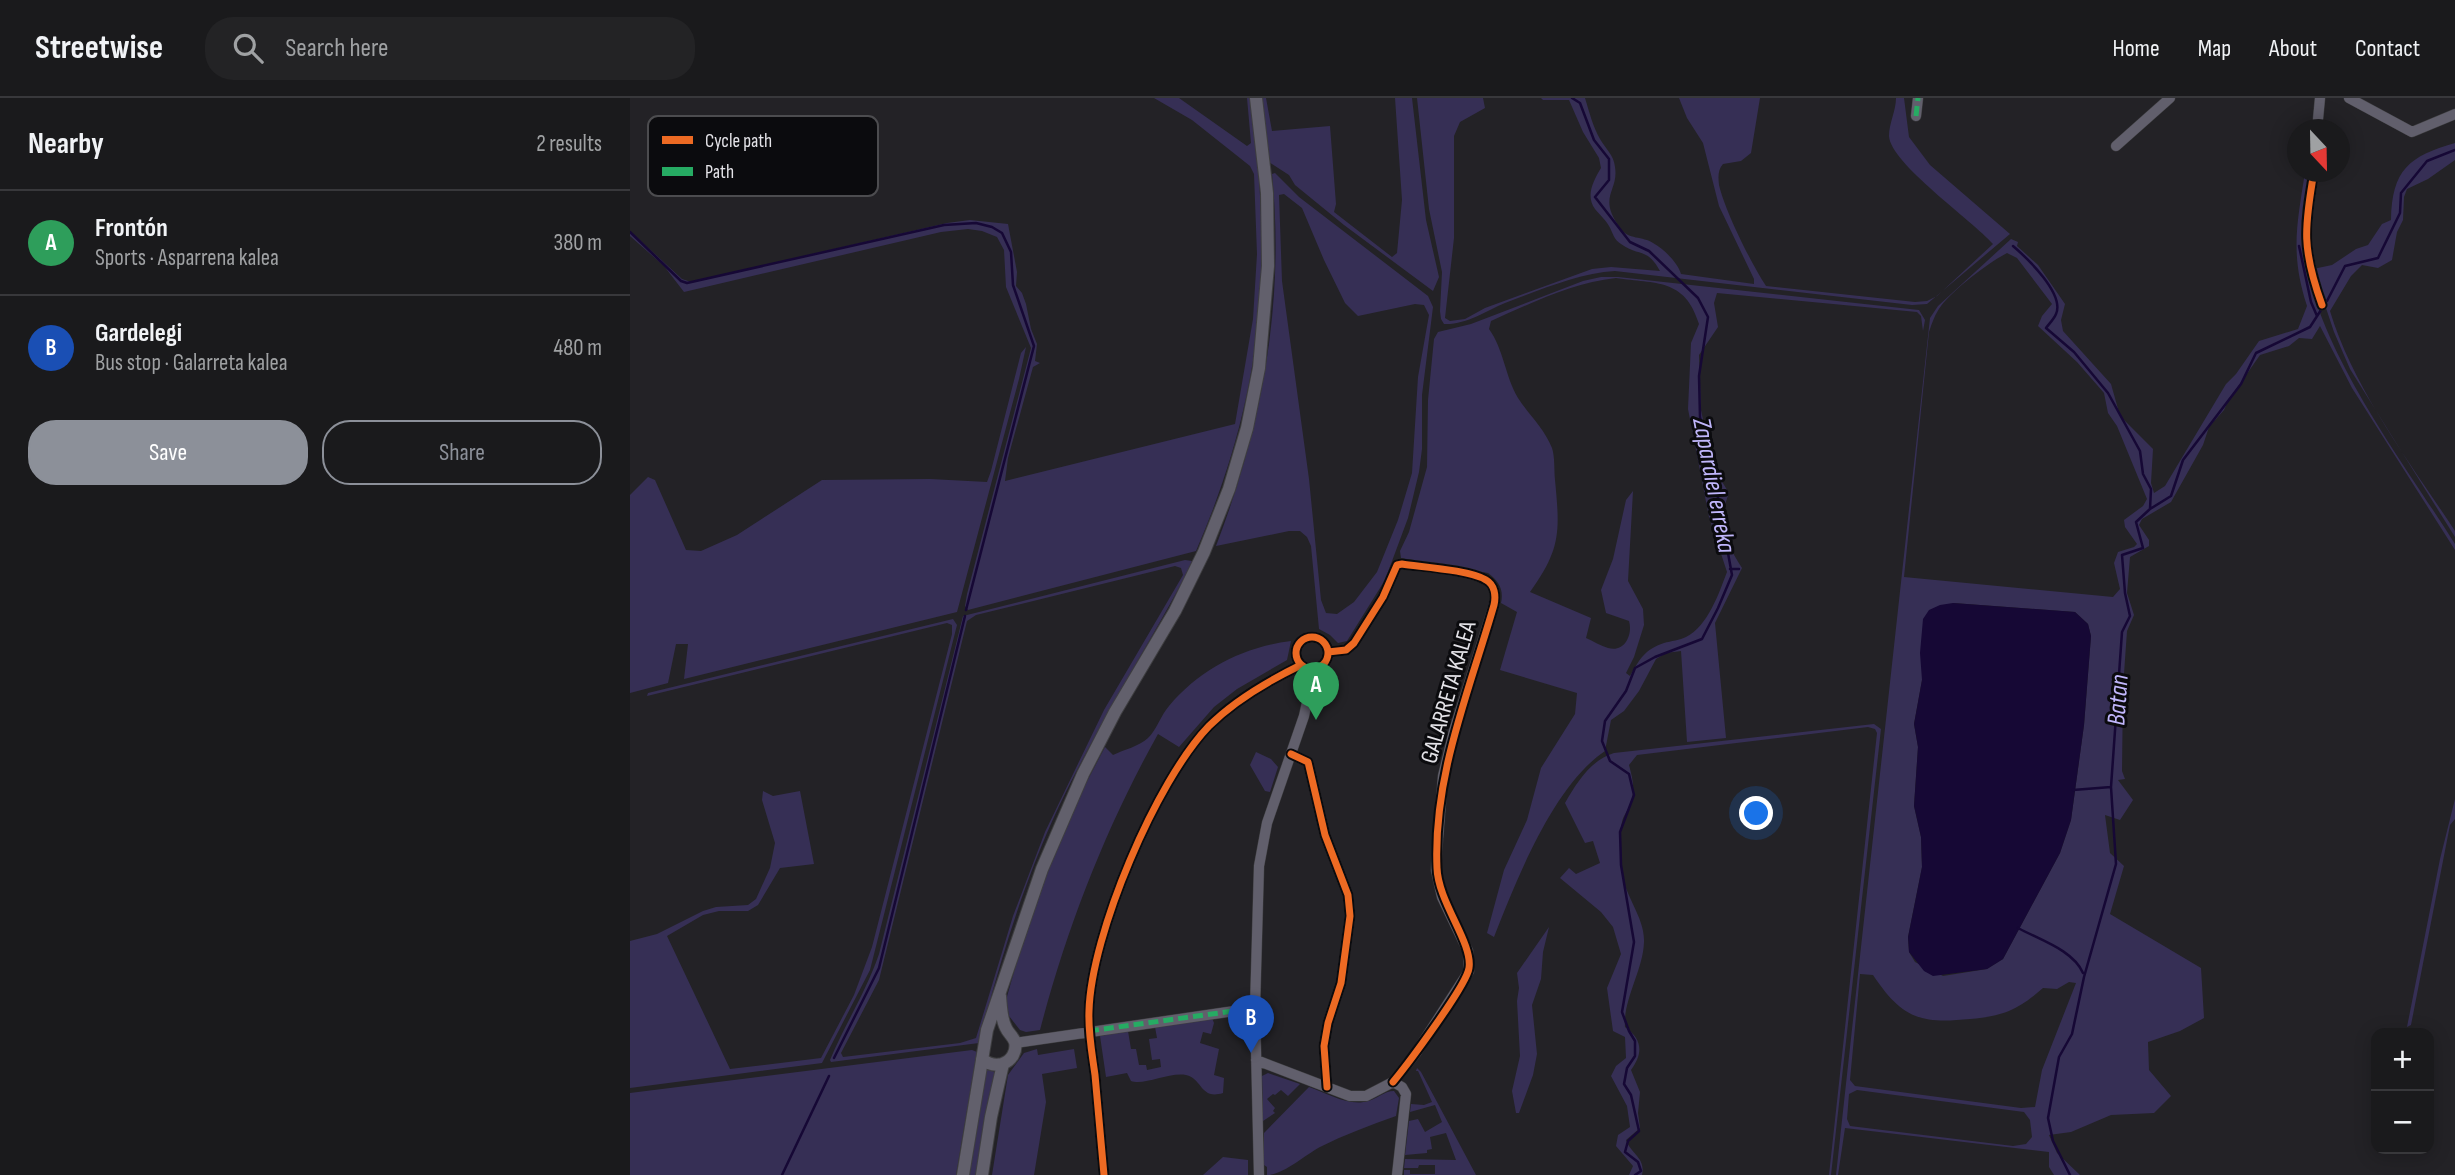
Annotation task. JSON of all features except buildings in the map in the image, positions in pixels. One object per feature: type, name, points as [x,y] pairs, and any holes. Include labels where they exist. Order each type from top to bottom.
[{"type":"main road","points":[[963,1175],[987,1030],[1029,902],[1069,806],[1115,712],[1188,587],[1220,513],[1238,458],[1259,368],[1267,302],[1267,206],[1256,98]]},
{"type":"main road","points":[[982,1059],[990,1064],[1003,1064],[1012,1057],[1015,1043],[1006,1030],[1000,992]]},
{"type":"main road","points":[[987,1030],[1006,1030]]},
{"type":"main road","points":[[982,1175],[990,1117],[1003,1064]]},
{"type":"street","points":[[1916,116],[1918,98]]},
{"type":"street","points":[[2318,119],[2320,98]]},
{"type":"street","points":[[2349,98],[2412,132],[2455,114]]},
{"type":"street","points":[[2116,145],[2167,99]]},
{"type":"street","points":[[2312,182],[2305,232],[2309,267],[2322,305]]},
{"type":"street","name":"GALARRETA KALEA","points":[[1256,1060],[1358,1097],[1374,1094],[1393,1082],[1416,1053],[1469,971],[1468,951],[1442,897],[1437,851],[1443,776],[1454,731],[1496,597],[1492,585],[1482,578],[1397,565],[1383,597],[1354,643],[1346,650],[1328,652]]},
{"type":"street","points":[[1309,638],[1322,641],[1328,652],[1324,664],[1312,669],[1301,665],[1297,656],[1303,641],[1309,638]]},
{"type":"street","points":[[1104,1175],[1089,1031],[1093,976],[1104,934],[1134,853],[1171,779],[1203,733],[1229,709],[1275,678],[1301,665]]},
{"type":"street","points":[[1259,1173],[1255,1008],[1262,842],[1275,795],[1304,716],[1314,675],[1312,669]]},
{"type":"street","points":[[1291,754],[1308,762],[1325,835],[1348,895],[1350,916],[1342,983],[1328,1023],[1324,1046],[1327,1087]]},
{"type":"street","points":[[1015,1043],[1255,1008]]},
{"type":"street","points":[[1393,1082],[1402,1087],[1406,1094],[1397,1175]]},
{"type":"shaded area","points":[[1154,98],[1179,98],[1247,146],[1251,143],[1247,98],[1251,98],[1261,214],[1259,318],[1241,420],[1221,486],[1196,551],[968,610],[965,606],[967,594],[1031,348],[1006,287],[1004,250],[997,237],[968,229],[941,232],[684,292],[664,266],[630,236],[630,231],[682,279],[691,282],[947,223],[970,220],[1008,224],[1017,272],[1016,286],[1026,304],[1037,344],[1035,361],[1040,363],[1033,367],[1008,458],[1005,481],[1235,424],[1253,319],[1257,254],[1254,174],[1250,166],[1192,120]]},
{"type":"shaded area","points":[[1262,98],[1266,98],[1272,131],[1330,126],[1336,204],[1334,212],[1392,257],[1397,253],[1402,200],[1395,98],[1412,98],[1426,220],[1439,277],[1433,291],[1344,225],[1295,185],[1289,175],[1269,162]]},
{"type":"shaded area","points":[[1417,98],[1483,98],[1485,108],[1460,122],[1454,136],[1454,238],[1445,318],[1450,321],[1465,319],[1485,308],[1592,269],[1611,267],[1660,271],[1647,255],[1627,248],[1617,240],[1592,204],[1592,188],[1601,168],[1599,158],[1583,132],[1569,100],[1541,98],[1585,98],[1591,119],[1614,163],[1614,183],[1609,201],[1613,217],[1623,232],[1657,246],[1674,261],[1681,274],[1754,284],[1719,206],[1703,143],[1687,118],[1679,98],[1760,98],[1751,153],[1741,161],[1723,164],[1718,179],[1722,196],[1746,251],[1766,286],[1915,302],[1936,297],[1927,304],[1912,305],[1615,271],[1560,283],[1468,320],[1444,324],[1440,311],[1442,272],[1429,209]]},
{"type":"shaded area","points":[[1896,98],[1904,98],[1909,137],[1930,165],[2010,234],[1942,291],[1993,244],[1917,176],[1893,147],[1889,136]]},
{"type":"shaded area","points":[[2455,143],[2455,160],[2428,179],[2407,189],[2403,220],[2397,232],[2392,260],[2378,268],[2362,265],[2351,276],[2330,311],[2353,368],[2381,418],[2350,369],[2334,332],[2313,269],[2332,265],[2356,249],[2368,245],[2382,224],[2391,220],[2395,189],[2406,168],[2426,153]]},
{"type":"shaded area","points":[[1275,173],[1299,197],[1428,296],[1433,307],[1422,395],[1422,449],[1408,518],[1385,580],[1347,641],[1338,643],[1319,629],[1311,546],[1300,531],[1216,546],[1246,455],[1266,363],[1275,270],[1272,174]],"holes":[[[1284,194],[1302,208],[1345,303],[1358,316],[1415,304],[1424,305],[1429,315],[1418,377],[1412,473],[1398,520],[1377,572],[1354,602],[1337,614],[1326,613],[1321,600],[1309,479],[1282,281],[1279,195]]]},
{"type":"shaded area","points":[[2304,182],[2308,182],[2303,217],[2303,246],[2311,285],[2324,324],[2363,401],[2455,544],[2455,550],[2352,388],[2320,326],[2312,339],[2299,338],[2289,346],[2260,355],[2224,410],[2209,427],[2203,445],[2171,502],[2142,519],[2139,525],[2149,540],[2149,546],[2130,557],[2127,593],[2134,615],[2127,631],[2123,688],[2122,771],[2125,779],[2118,780],[2133,800],[2120,820],[2105,815],[2110,853],[2124,866],[2110,914],[2201,968],[2204,1018],[2180,1031],[2148,1042],[2149,1070],[2171,1096],[2154,1113],[2111,1115],[2071,1132],[2049,1135],[2057,1153],[2080,1175],[2054,1175],[2049,1167],[2049,1152],[1845,1128],[1836,1175],[1930,318],[1938,306],[2011,239],[2018,242],[2017,246],[2038,265],[2065,304],[2061,320],[2063,331],[2111,384],[2120,416],[2153,449],[2151,483],[2154,493],[2165,486],[2226,384],[2259,341],[2298,329],[2307,306],[2298,270],[2298,224]],"holes":[[[2007,253],[2017,258],[2052,304],[2038,326],[2077,362],[2104,393],[2108,413],[2117,426],[2147,499],[2143,506],[2124,520],[2125,527],[2137,544],[2118,552],[2114,563],[2120,589],[2113,597],[1904,577],[1929,332],[1937,312],[1947,299],[1972,277]],[[1953,603],[2075,612],[2088,624],[2091,636],[2084,725],[2071,820],[2060,853],[2003,959],[1987,969],[1943,976],[1915,962],[1909,952],[1908,937],[1922,867],[1921,837],[1914,806],[1918,747],[1914,724],[1922,680]],[[1860,974],[1873,975],[1893,1001],[1913,1015],[1937,1020],[2001,1014],[2018,1007],[2043,988],[2057,989],[2069,982],[2076,983],[2042,1070],[2035,1107],[2021,1108],[1855,1086],[1850,1080]],[[1857,1090],[2024,1112],[2030,1120],[2032,1137],[2026,1144],[2013,1146],[1850,1126],[1847,1119],[1849,1094]]]},
{"type":"shaded area","points":[[1618,277],[1919,310],[1925,320],[1923,331],[1921,316],[1917,312],[1717,293],[1714,303],[1718,327],[1699,355],[1701,410],[1713,467],[1729,493],[1723,523],[1727,541],[1742,568],[1715,623],[1726,738],[1687,742],[1681,651],[1666,653],[1656,659],[1639,691],[1624,711],[1611,720],[1605,751],[1586,767],[1553,810],[1526,862],[1494,937],[1487,933],[1504,870],[1527,820],[1541,768],[1575,714],[1577,693],[1500,670],[1517,612],[1501,603],[1501,590],[1492,576],[1488,573],[1401,558],[1400,551],[1409,532],[1427,467],[1428,400],[1434,339],[1438,332],[1471,324],[1583,281]],"holes":[[[1616,278],[1656,283],[1677,291],[1686,298],[1699,324],[1691,343],[1688,409],[1709,517],[1727,572],[1712,608],[1701,625],[1686,637],[1652,648],[1630,676],[1626,673],[1644,625],[1643,609],[1628,581],[1633,491],[1626,500],[1613,559],[1601,590],[1606,613],[1629,621],[1629,637],[1623,645],[1614,649],[1586,638],[1591,618],[1530,592],[1548,564],[1556,539],[1558,513],[1554,455],[1545,434],[1518,398],[1489,329],[1491,321],[1537,301],[1568,289]]]},
{"type":"shaded area","points":[[1026,347],[957,612],[684,679],[688,644],[676,644],[668,683],[630,693],[630,495],[648,477],[655,480],[686,550],[701,551],[737,535],[822,480],[930,479],[987,482],[1021,353]]},
{"type":"shaded area","points":[[2395,441],[2455,531],[2455,537]]},
{"type":"shaded area","points":[[1185,560],[1192,561],[1089,748],[1046,834],[1013,923],[979,1043],[831,1062],[879,954],[963,616]],"holes":[[[1175,566],[1181,568],[1183,575],[1104,710],[1045,832],[1013,916],[976,1038],[960,1043],[843,1057],[841,1053],[879,980],[967,621],[976,615]]]},
{"type":"shaded area","points":[[1953,603],[2075,612],[2088,624],[2091,636],[2084,725],[2071,820],[2060,853],[2003,959],[1987,969],[1933,976],[1924,971],[1909,952],[1908,937],[1922,867],[1921,837],[1914,806],[1918,747],[1914,724],[1922,680],[1920,653],[1923,619],[1929,610]]},
{"type":"shaded area","points":[[953,619],[957,625],[870,970],[822,1063],[630,1088],[630,941],[657,934],[703,911],[716,907],[748,905],[756,899],[770,868],[775,843],[762,800],[763,791],[773,796],[800,791],[814,864],[780,868],[758,905],[748,911],[719,911],[703,915],[667,936],[730,1069],[821,1058],[854,995],[872,947],[952,634],[952,625],[947,623],[647,696],[648,693]]},
{"type":"shaded area","points":[[1291,641],[1287,660],[1237,689],[1214,707],[1179,747],[1158,734],[1121,805],[1090,878],[1075,916],[1040,1030],[1020,1030],[1009,1016],[1006,1000],[1023,940],[1046,875],[1084,787],[1105,747],[1113,755],[1145,741],[1181,693],[1194,681],[1224,662],[1256,648]]},
{"type":"shaded area","points":[[1874,724],[1881,729],[1831,1175],[1877,733],[1875,729],[1868,727],[1637,755],[1629,765],[1633,791],[1621,827],[1621,860],[1626,889],[1641,924],[1644,942],[1625,1016],[1625,1027],[1635,1037],[1639,1047],[1638,1058],[1631,1070],[1640,1092],[1640,1128],[1626,1140],[1643,1169],[1642,1175],[1629,1175],[1633,1166],[1616,1146],[1618,1135],[1630,1127],[1627,1106],[1611,1076],[1616,1066],[1626,1058],[1625,1037],[1613,1031],[1607,988],[1621,954],[1613,927],[1601,912],[1560,878],[1569,868],[1576,874],[1600,863],[1593,841],[1585,843],[1565,803],[1592,766],[1614,753]]},
{"type":"shaded area","points":[[1256,752],[1271,759],[1278,767],[1270,792],[1265,791],[1250,765]]},
{"type":"shaded area","points":[[2455,799],[2455,819],[2450,825],[2411,1025],[2407,1027],[2440,859]]},
{"type":"shaded area","points":[[1549,927],[1543,952],[1541,979],[1532,1005],[1537,1054],[1533,1075],[1519,1113],[1516,1113],[1512,1091],[1520,1056],[1517,973]]},
{"type":"shaded area","points":[[1212,1018],[1214,1023],[1211,1034],[1203,1032],[1200,1043],[1219,1049],[1214,1075],[1224,1078],[1223,1093],[1210,1094],[1196,1080],[1186,1075],[1136,1082],[1131,1081],[1127,1073],[1106,1077],[1100,1036],[1128,1031],[1131,1049],[1136,1049],[1139,1065],[1146,1065],[1147,1070],[1161,1067],[1160,1059],[1152,1060],[1149,1039],[1157,1038],[1155,1027]]},
{"type":"shaded area","points":[[1037,1049],[1038,1055],[1074,1049],[1077,1068],[1042,1074],[1046,1102],[1034,1175],[992,1175],[1008,1075],[1024,1053]]},
{"type":"shaded area","points":[[972,1050],[977,1052],[956,1175],[630,1175],[630,1093]]},
{"type":"shaded area","points":[[1417,1068],[1476,1175],[1404,1175],[1404,1170],[1410,1170],[1410,1174],[1435,1174],[1435,1165],[1404,1168],[1405,1159],[1456,1160],[1446,1133],[1430,1137],[1432,1149],[1427,1150],[1427,1153],[1405,1155],[1409,1121],[1418,1119],[1425,1132],[1442,1122],[1435,1105],[1410,1112],[1411,1104],[1424,1105],[1432,1102],[1416,1071]]},
{"type":"shaded area","points":[[985,1069],[995,1072],[977,1175],[967,1175]]},
{"type":"shaded area","points":[[1268,1073],[1300,1084],[1288,1096],[1281,1090],[1267,1099],[1275,1108],[1275,1113],[1263,1121],[1262,1076]]},
{"type":"shaded area","points":[[1309,1087],[1338,1099],[1354,1102],[1368,1101],[1394,1091],[1399,1098],[1396,1116],[1338,1138],[1287,1168],[1267,1175],[1267,1167],[1264,1165],[1264,1133]]},
{"type":"shaded area","points":[[1223,1157],[1248,1160],[1248,1175],[1203,1175]]},
{"type":"waterway","name":"Zapardiel erreka","points":[[1572,98],[1580,103],[1594,140],[1609,159],[1609,180],[1595,197],[1630,242],[1649,251],[1698,298],[1708,317],[1699,376],[1700,417],[1732,575],[1702,639],[1655,657],[1635,668],[1626,691],[1605,721],[1602,741],[1610,761],[1629,774],[1634,795],[1620,832],[1621,865],[1634,942],[1622,1012],[1635,1041],[1635,1056],[1627,1068],[1624,1084],[1631,1095],[1639,1131],[1628,1141],[1625,1152],[1638,1162],[1641,1171],[1635,1175]]},
{"type":"waterway","name":"Batan","points":[[2327,301],[2345,266],[2378,258],[2400,213],[2401,193],[2427,161],[2455,150]]},
{"type":"waterway","points":[[630,232],[681,281],[687,283],[944,225],[976,223],[1002,233],[1011,252],[1013,285],[1034,346],[966,610]]},
{"type":"waterway","points":[[2013,246],[2043,277],[2055,297],[2056,314],[2046,328],[2074,352],[2108,393],[2140,451],[2143,474],[2151,489],[2150,509]]},
{"type":"waterway","points":[[2299,246],[2311,302],[2317,316]]},
{"type":"waterway","name":"Batan","points":[[2070,1175],[2053,1141],[2048,1118],[2059,1057],[2072,1034],[2084,977],[2116,864],[2111,787],[2122,632],[2130,616],[2122,555],[2143,548],[2136,522],[2171,496],[2183,460],[2241,384],[2256,353],[2310,327],[2321,310]]},
{"type":"waterway","name":"Zapardiel erreka","points":[[1730,569],[1739,569]]},
{"type":"waterway","points":[[834,1058],[879,968],[965,616]]},
{"type":"waterway","points":[[2073,790],[2111,787]]},
{"type":"waterway","points":[[2018,928],[2064,952],[2083,973]]},
{"type":"waterway","points":[[782,1175],[829,1076]]},
{"type":"marked path","points":[[1916,116],[1918,98]]},
{"type":"marked path","points":[[1089,1031],[1255,1008]]},
{"type":"cycle path","points":[[2312,182],[2307,224],[2308,254],[2322,305]]},
{"type":"cycle path","points":[[1328,652],[1346,650],[1354,643],[1383,597],[1397,565],[1469,574],[1486,580],[1493,588],[1494,605],[1447,767],[1437,834],[1439,881],[1466,947],[1469,968],[1448,1007],[1393,1082]]},
{"type":"cycle path","points":[[1312,637],[1323,642],[1328,653],[1323,664],[1312,669],[1301,664],[1296,653],[1301,642],[1312,637]]},
{"type":"cycle path","points":[[1104,1175],[1089,1011],[1101,942],[1114,902],[1148,820],[1189,751],[1209,726],[1241,699],[1301,665]]},
{"type":"cycle path","points":[[1291,754],[1308,762],[1325,835],[1348,895],[1350,916],[1341,983],[1328,1023],[1324,1046],[1327,1087]]},
{"type":"place","name":"Frontón","points":[[1316,720]]},
{"type":"place","name":"Gardelegi","points":[[1251,1053]]}]
